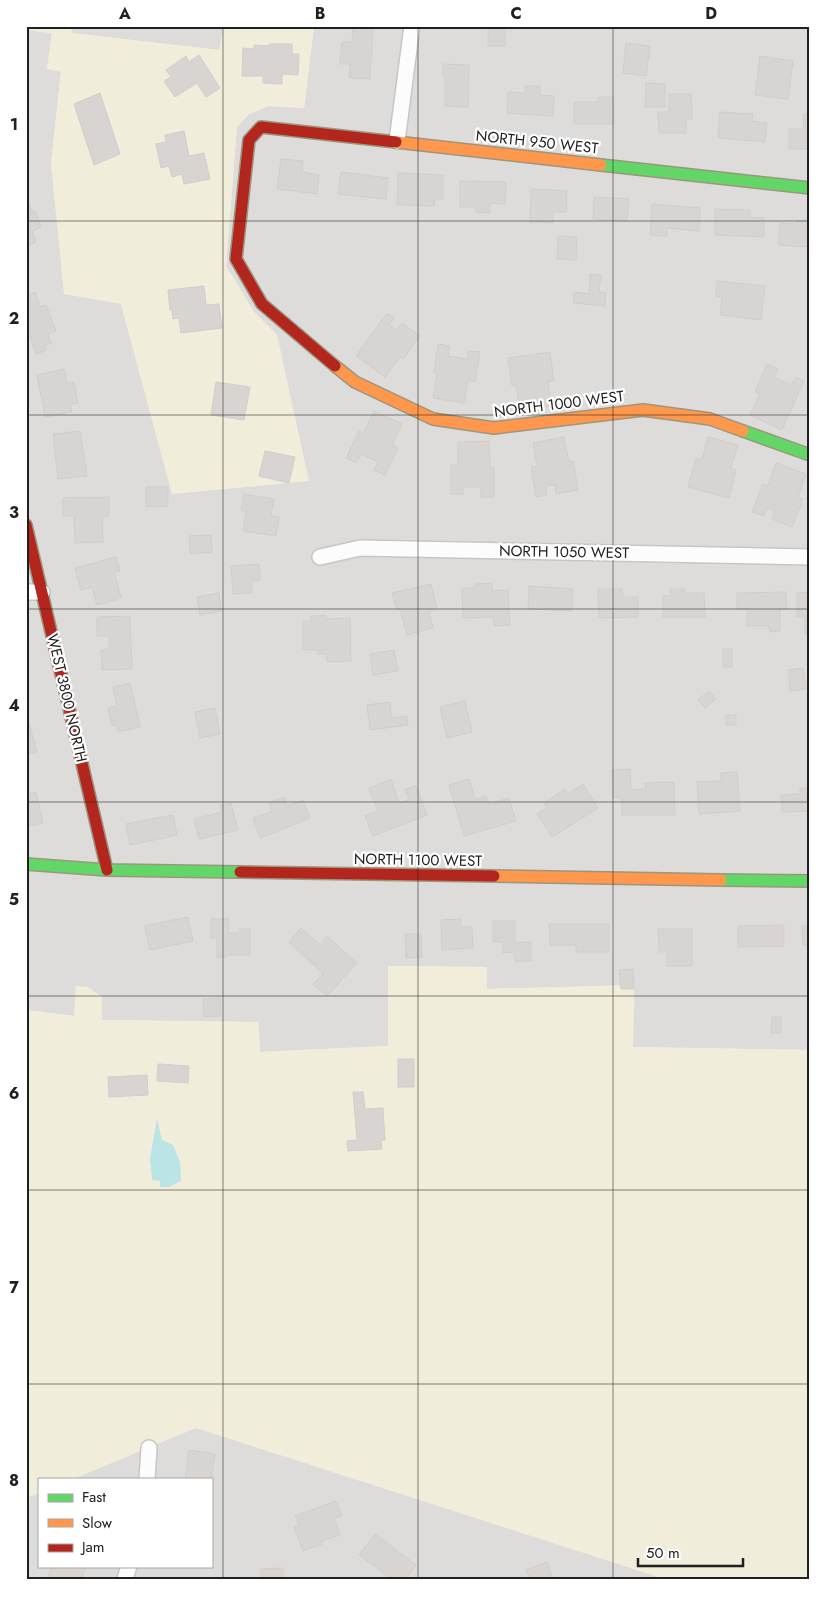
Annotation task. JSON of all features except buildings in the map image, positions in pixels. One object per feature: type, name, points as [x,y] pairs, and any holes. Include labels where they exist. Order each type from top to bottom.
[{"type":"street","points":[[397,141],[412,26]]},
{"type":"street","name":"NORTH 950 WEST","points":[[261,126],[810,188]]},
{"type":"street","name":"NORTH 1000 WEST","points":[[261,126],[249,140],[236,260],[262,304],[355,382],[432,419],[494,428],[643,410],[710,419],[810,455]]},
{"type":"street","name":"WEST 3800 NORTH","points":[[26,525],[107,870]]},
{"type":"street","name":"NORTH 1050 WEST","points":[[320,557],[360,548],[810,557]]},
{"type":"street","points":[[26,592],[42,592]]},
{"type":"street","name":"NORTH 1100 WEST","points":[[26,864],[107,870],[810,881]]},
{"type":"street","points":[[147,1478],[149,1448]]},
{"type":"shaded area","points":[[26,26],[72,26],[71,33],[219,50],[224,26],[314,26],[304,108],[268,106],[249,114],[237,127],[226,266],[254,312],[277,335],[309,481],[172,494],[121,304],[64,294],[51,164],[61,72],[47,69],[52,33],[26,30]]},
{"type":"shaded area","points":[[72,26],[224,26],[220,50],[71,33]]},
{"type":"shaded area","points":[[314,26],[810,26],[810,1050],[633,1047],[634,985],[487,989],[487,967],[388,966],[388,1046],[260,1052],[258,1022],[102,1020],[77,986],[74,1016],[26,1010],[26,30],[52,33],[47,69],[61,71],[51,164],[121,304],[172,493],[277,335],[254,312],[226,266],[237,127],[249,114],[268,106],[304,108]]},
{"type":"shaded area","points":[[388,966],[487,967],[487,989],[634,985],[633,1047],[810,1050],[810,1579],[665,1579],[196,1428],[75,1478],[38,1478],[38,1493],[26,1498],[26,1010],[74,1016],[76,986],[88,987],[102,997],[102,1020],[258,1022],[260,1052],[388,1046]]},
{"type":"shaded area","points":[[196,1427],[665,1579],[26,1579],[26,1498],[38,1493],[38,1568],[212,1568],[212,1478],[75,1478]]},
{"type":"water","points":[[157,1119],[162,1140],[173,1145],[180,1162],[181,1181],[169,1187],[160,1187],[160,1181],[152,1180],[150,1158]]},
{"type":"traffic: fast","points":[[601,165],[810,188]]},
{"type":"traffic: fast","points":[[743,431],[810,455]]},
{"type":"traffic: fast","points":[[26,864],[107,870],[240,872]]},
{"type":"traffic: fast","points":[[721,880],[810,881]]},
{"type":"traffic: slow","points":[[396,142],[601,165]]},
{"type":"traffic: slow","points":[[335,366],[355,382],[433,419],[494,428],[643,410],[710,419],[743,431]]},
{"type":"traffic: slow","points":[[494,876],[721,880]]},
{"type":"traffic: jam","points":[[335,366],[262,304],[236,259],[249,140],[261,127],[396,142]]},
{"type":"traffic: jam","points":[[26,525],[107,870]]},
{"type":"traffic: jam","points":[[240,872],[494,876]]}]
